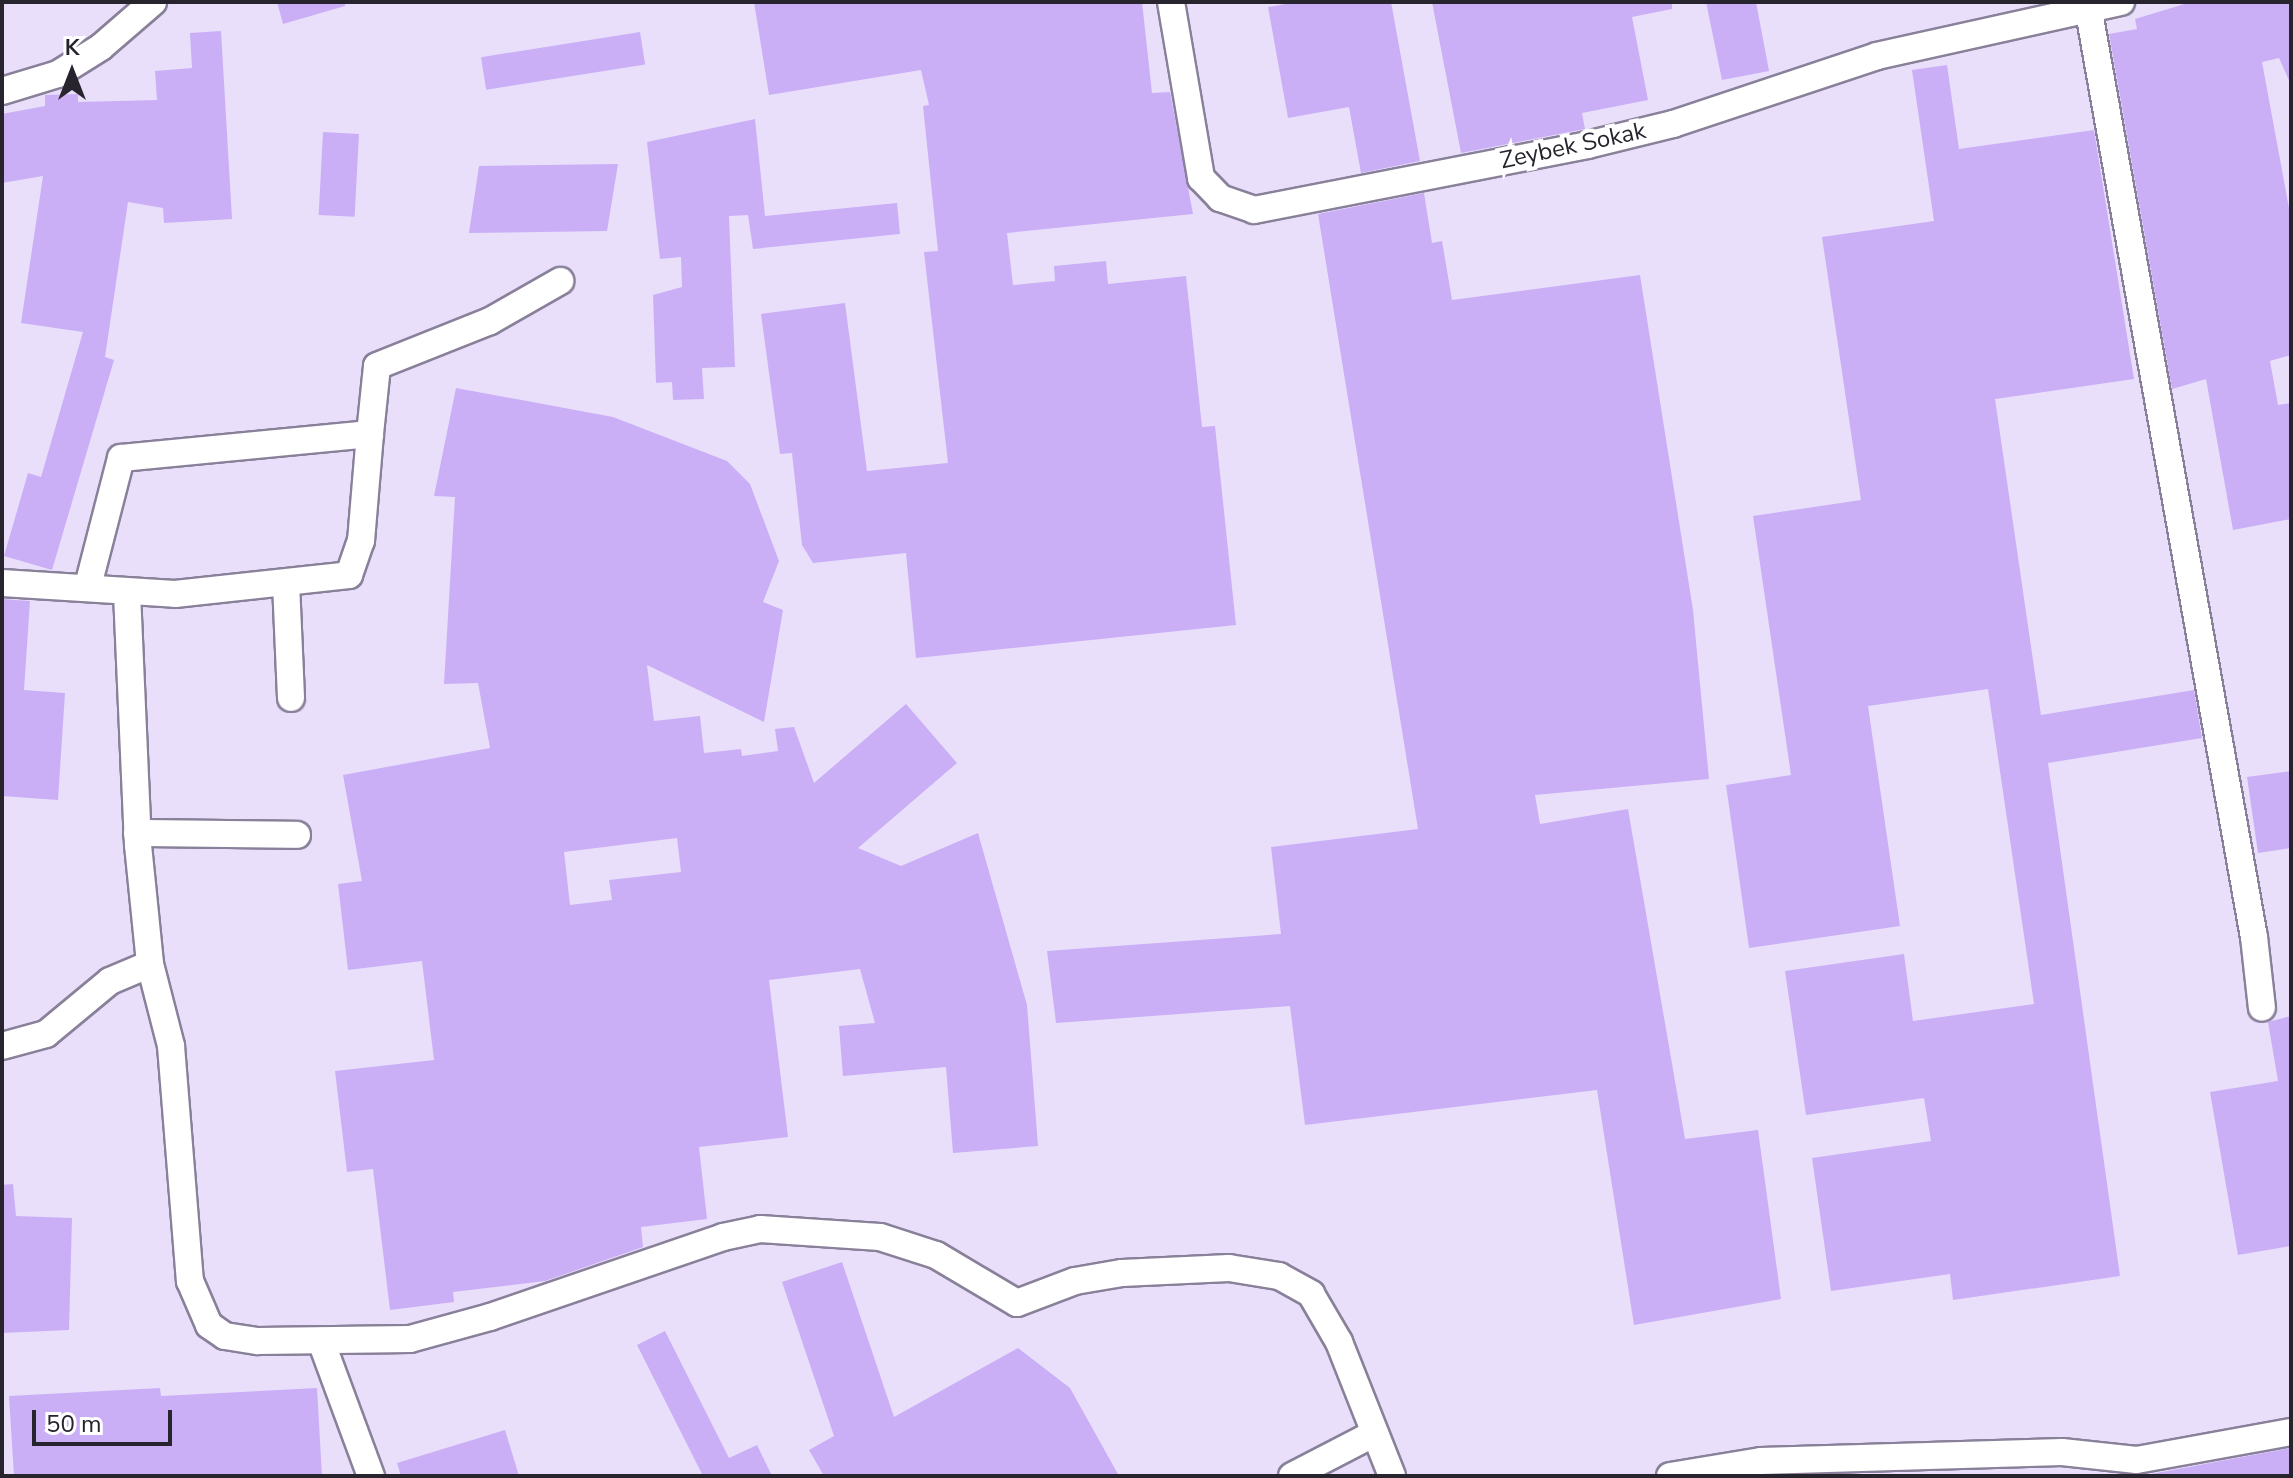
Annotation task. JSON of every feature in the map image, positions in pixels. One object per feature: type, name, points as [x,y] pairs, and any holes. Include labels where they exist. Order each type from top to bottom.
[{"type":"street","points":[[2,91],[58,74],[101,47],[153,2]]},
{"type":"street","name":"Zeybek Sokak","points":[[1171,2],[1201,178],[1220,198],[1254,210],[1587,145],[1673,124],[1877,56],[2089,12],[2121,2]]},
{"type":"street","points":[[2089,12],[2252,922],[2262,1008]]},
{"type":"street","points":[[2,583],[88,586],[127,593],[286,583],[349,575],[361,541],[377,366],[490,321],[560,281]]},
{"type":"street","points":[[88,586],[121,458],[370,434]]},
{"type":"street","points":[[286,583],[291,698]]},
{"type":"street","points":[[127,593],[137,833],[150,964],[171,1046],[190,1281],[199,1308],[209,1325],[225,1336],[321,1341],[410,1339],[490,1317],[723,1237],[797,1228],[880,1237],[936,1255],[1017,1303],[1075,1281],[1122,1273],[1229,1268],[1279,1276],[1311,1294],[1339,1342],[1392,1476]]},
{"type":"street","points":[[137,833],[297,835]]},
{"type":"street","points":[[2,1046],[46,1034],[110,981],[150,964]]},
{"type":"street","points":[[321,1341],[371,1476]]},
{"type":"street","points":[[1670,1476],[1761,1461],[2010,1465],[2062,1452],[2139,1468],[2291,1432]]},
{"type":"street","points":[[1292,1476],[1375,1433]]},
{"type":"building","points":[[277,2],[345,2],[345,6],[283,24]]},
{"type":"building","points":[[754,2],[1142,2],[1152,93],[1170,92],[1193,214],[1007,233],[1013,285],[1055,281],[1054,266],[1106,261],[1108,284],[1186,276],[1202,427],[1215,426],[1236,625],[916,658],[906,553],[813,563],[802,545],[792,453],[780,454],[761,314],[845,303],[867,471],[948,463],[924,252],[938,251],[923,106],[929,105],[921,70],[769,95]]},
{"type":"building","points":[[1297,2],[1391,2],[1420,161],[1361,173],[1349,107],[1288,118],[1268,7]]},
{"type":"building","points":[[1432,2],[1672,2],[1672,9],[1632,17],[1648,100],[1582,113],[1585,129],[1461,153]]},
{"type":"building","points":[[1706,2],[1756,2],[1769,71],[1722,80]]},
{"type":"building","points":[[2191,2],[2291,2],[2291,85],[2279,58],[2262,62],[2291,219],[2291,355],[2270,361],[2278,405],[2291,403],[2291,519],[2233,530],[2206,379],[2172,389],[2109,34],[2137,29],[2135,19]]},
{"type":"building","points":[[221,31],[232,219],[164,223],[163,208],[128,202],[105,357],[114,360],[52,570],[4,556],[28,473],[41,477],[83,332],[21,323],[43,176],[2,183],[2,114],[45,106],[45,95],[78,94],[78,102],[157,100],[155,71],[192,68],[190,33]]},
{"type":"building","points":[[640,32],[645,65],[486,90],[481,57]]},
{"type":"building","points":[[1947,65],[1959,149],[2094,130],[2134,379],[1995,399],[2041,715],[2194,690],[2202,738],[2048,763],[2120,1276],[1953,1300],[1950,1274],[1831,1291],[1812,1158],[1931,1141],[1924,1098],[1806,1115],[1785,971],[1904,954],[1913,1021],[2034,1004],[1988,689],[1868,706],[1900,926],[1749,948],[1726,785],[1791,775],[1753,516],[1861,500],[1822,237],[1934,221],[1912,70]]},
{"type":"building","points":[[755,119],[765,216],[897,203],[900,234],[753,249],[748,215],[729,216],[735,367],[702,368],[704,399],[673,400],[672,382],[656,383],[653,295],[682,287],[681,257],[660,259],[647,142]]},
{"type":"building","points":[[323,132],[359,134],[355,217],[319,215]]},
{"type":"building","points":[[618,164],[607,231],[469,233],[479,166]]},
{"type":"building","points":[[1424,193],[1432,243],[1442,241],[1452,300],[1640,275],[1693,610],[1709,779],[1535,795],[1540,824],[1628,809],[1685,1139],[1758,1130],[1781,1299],[1634,1325],[1597,1090],[1305,1125],[1290,1006],[1056,1023],[1047,951],[1281,934],[1271,847],[1418,829],[1318,214]]},
{"type":"building","points":[[456,388],[613,417],[727,461],[750,484],[779,561],[763,602],[783,610],[764,722],[647,665],[654,721],[700,716],[704,753],[741,749],[742,756],[778,751],[775,729],[794,727],[814,783],[906,704],[957,763],[858,848],[901,866],[978,833],[1027,1005],[1038,1146],[953,1153],[946,1067],[843,1076],[839,1026],[875,1023],[860,969],[769,980],[788,1137],[699,1147],[707,1219],[641,1227],[643,1247],[545,1281],[453,1292],[454,1302],[390,1310],[373,1169],[347,1172],[335,1071],[434,1060],[422,961],[348,970],[338,884],[362,881],[343,775],[490,748],[478,683],[444,684],[455,497],[434,496]],"holes":[[[677,838],[681,872],[609,880],[612,900],[570,905],[564,852]]]},
{"type":"building","points":[[2,599],[30,601],[24,690],[65,693],[58,800],[2,796]]},
{"type":"building","points":[[2291,771],[2291,848],[2258,853],[2247,777]]},
{"type":"building","points":[[2291,1016],[2291,1246],[2238,1255],[2210,1092],[2278,1081],[2268,1022]]},
{"type":"building","points":[[13,1184],[16,1216],[72,1218],[69,1330],[2,1333],[2,1185]]},
{"type":"building","points":[[842,1262],[894,1417],[1018,1348],[1070,1388],[1119,1476],[824,1476],[809,1450],[834,1436],[782,1282]]},
{"type":"building","points":[[665,1331],[729,1458],[757,1445],[772,1476],[703,1476],[637,1345]]},
{"type":"building","points":[[160,1388],[161,1396],[317,1388],[322,1476],[14,1476],[9,1396]]},
{"type":"building","points":[[505,1430],[519,1476],[401,1476],[397,1463]]},
{"type":"building","points":[[2291,1448],[2291,1476],[2151,1474]]}]
